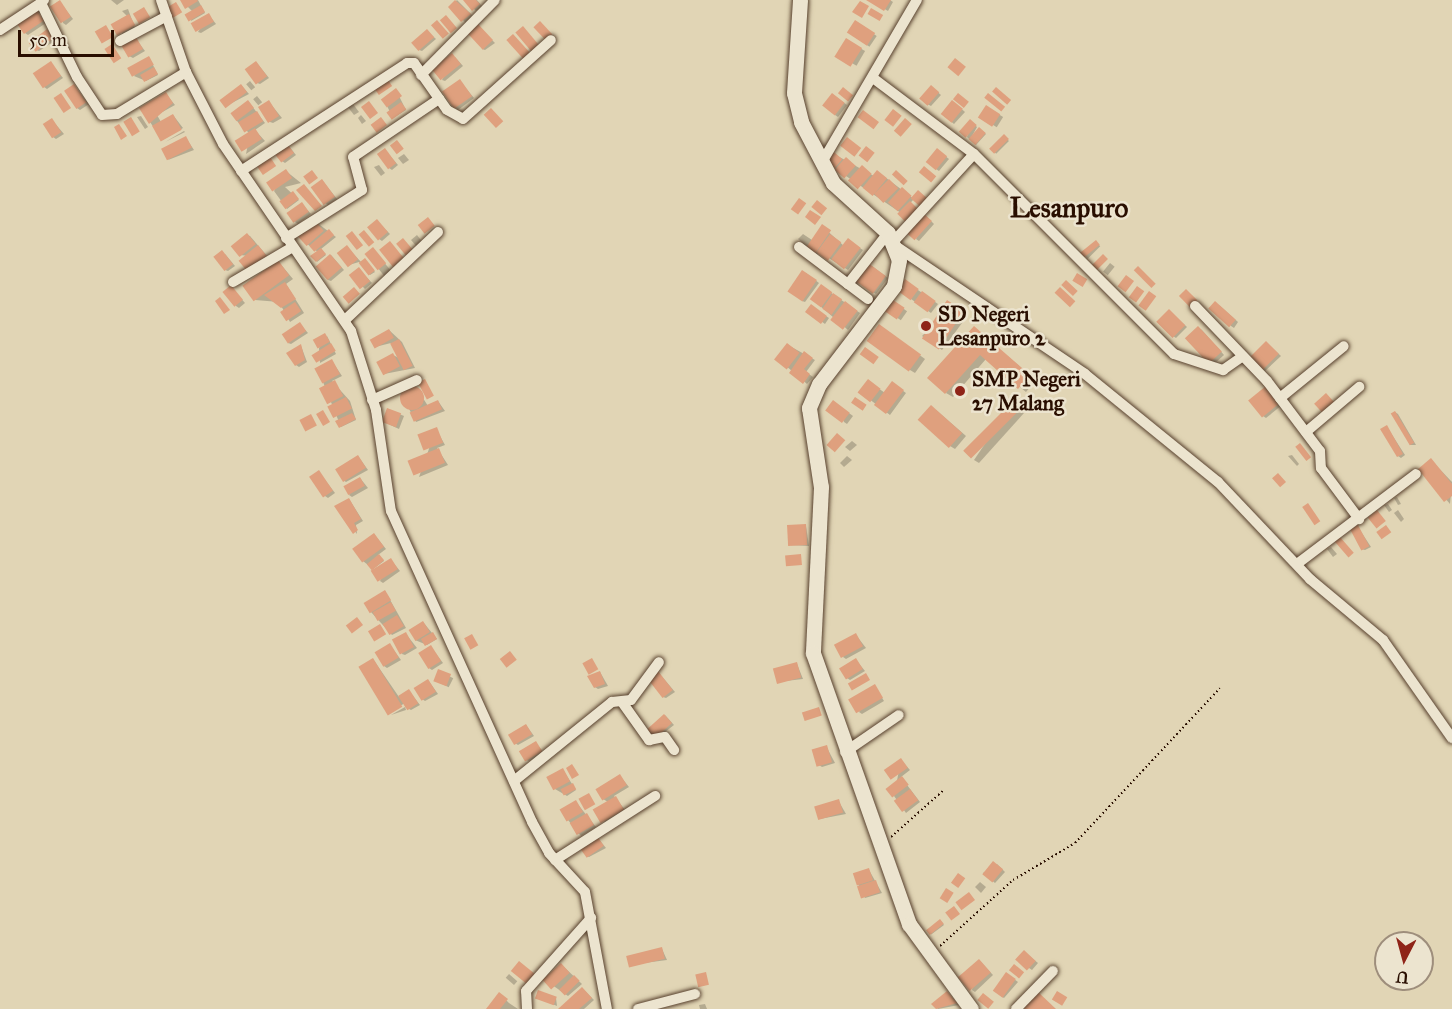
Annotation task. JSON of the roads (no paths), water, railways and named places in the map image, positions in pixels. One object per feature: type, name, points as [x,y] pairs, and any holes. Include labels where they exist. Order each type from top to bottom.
[{"type":"street","points":[[161,0],[186,72],[241,171],[289,243],[345,320],[372,400],[391,511],[460,673],[514,781],[555,860],[585,892],[607,1009]]},
{"type":"street","points":[[422,75],[495,0]]},
{"type":"street","points":[[800,0],[794,93],[821,164],[833,183],[893,240],[1085,374],[1218,482],[1297,564],[1383,640],[1452,738]]},
{"type":"street","points":[[821,164],[917,0]]},
{"type":"street","points":[[0,30],[43,1],[102,115],[117,114],[186,72]]},
{"type":"street","points":[[120,41],[167,16]]},
{"type":"street","points":[[241,171],[399,65],[414,63],[439,99],[463,119],[551,40]]},
{"type":"street","points":[[873,78],[974,154],[1174,354],[1223,370],[1244,356]]},
{"type":"street","points":[[233,282],[362,190],[353,157],[439,99]]},
{"type":"street","points":[[848,284],[974,154]]},
{"type":"street","points":[[345,320],[438,232]]},
{"type":"street","points":[[893,240],[894,286],[819,384],[809,408],[821,487],[813,653],[844,752],[909,924],[929,956],[971,1009]]},
{"type":"street","points":[[799,247],[868,298]]},
{"type":"street","points":[[1195,306],[1244,356],[1280,398],[1320,451],[1321,468],[1359,519]]},
{"type":"street","points":[[1280,398],[1344,346]]},
{"type":"street","points":[[372,400],[417,380]]},
{"type":"street","points":[[1306,432],[1359,387]]},
{"type":"street","points":[[1297,564],[1416,474]]},
{"type":"street","points":[[514,781],[612,702],[622,702],[637,694],[659,662]]},
{"type":"street","points":[[622,702],[649,740],[665,737],[674,750]]},
{"type":"street","points":[[844,752],[899,715]]},
{"type":"street","points":[[555,860],[656,796]]},
{"type":"street","points":[[527,1009],[526,991],[591,918]]},
{"type":"street","points":[[1016,1009],[1053,971]]},
{"type":"street","points":[[638,1009],[695,994]]},
{"type":"place","name":"SD Negeri Lesanpuro 2","points":[[926,326]]},
{"type":"place","name":"SMP Negeri 27 Malang","points":[[960,391]]},
{"type":"district","name":"Lesanpuro","points":[[1069,208]]}]
